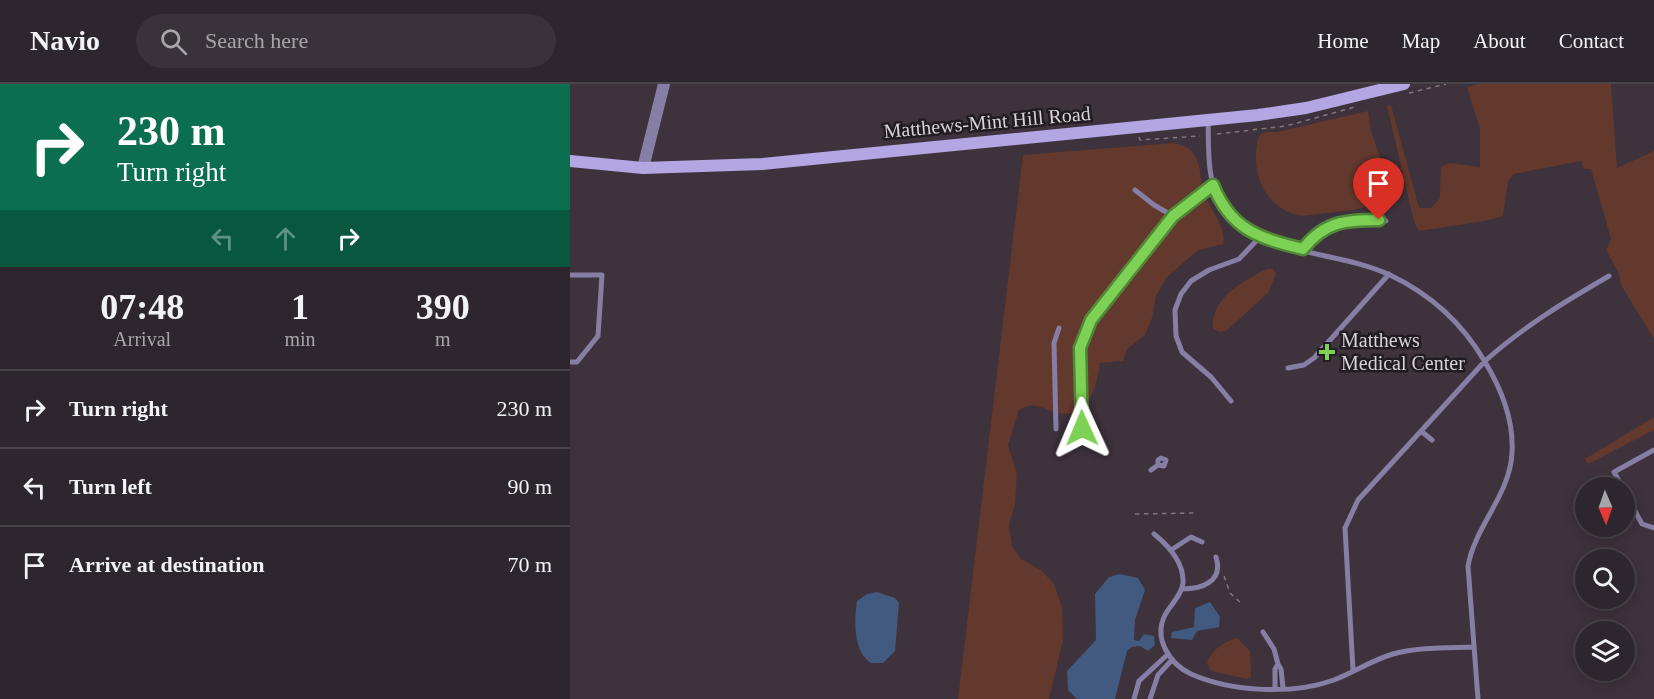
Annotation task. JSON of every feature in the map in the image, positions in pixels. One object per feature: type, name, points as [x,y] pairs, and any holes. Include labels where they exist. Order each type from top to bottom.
[{"type":"main road","name":"Matthews-Mint Hill Road","points":[[570,161],[643,168],[762,164],[1208,120],[1306,108],[1404,84]]},
{"type":"street","points":[[643,168],[664,84]]},
{"type":"lane","points":[[1208,120],[1213,185],[1220,203],[1236,222],[1259,238],[1389,274],[1424,294],[1453,318],[1485,361],[1507,408],[1512,454],[1497,506],[1471,550],[1468,566],[1478,699]]},
{"type":"lane","points":[[1082,428],[1080,348],[1091,320],[1173,216],[1213,185]]},
{"type":"lane","points":[[1136,190],[1154,206],[1173,216]]},
{"type":"lane","points":[[1303,249],[1314,234],[1333,224],[1349,220],[1386,221]]},
{"type":"lane","points":[[1231,400],[1211,377],[1182,352],[1176,336],[1175,310],[1181,294],[1191,281],[1209,270],[1239,258],[1259,238]]},
{"type":"lane","points":[[570,274],[602,275],[598,336],[577,362],[570,362]]},
{"type":"lane","points":[[1288,368],[1304,365],[1314,358],[1389,274]]},
{"type":"lane","points":[[1353,670],[1345,528],[1358,500],[1485,361],[1550,309],[1609,276]]},
{"type":"lane","points":[[1056,429],[1054,343],[1059,328]]},
{"type":"lane","points":[[1421,431],[1432,440]]},
{"type":"lane","points":[[1617,477],[1614,472],[1654,450]]},
{"type":"lane","points":[[1150,470],[1158,465]]},
{"type":"lane","points":[[1635,510],[1642,524],[1654,528]]},
{"type":"lane","points":[[1154,534],[1171,550],[1183,574],[1182,589],[1163,620],[1162,635],[1167,655],[1172,661],[1193,674],[1216,682],[1283,688],[1334,680],[1394,654],[1422,649],[1474,647]]},
{"type":"lane","points":[[1171,550],[1191,537],[1202,542]]},
{"type":"lane","points":[[1182,589],[1200,589],[1209,583],[1218,565],[1216,557]]},
{"type":"lane","points":[[1263,632],[1274,649],[1281,669],[1283,688]]},
{"type":"lane","points":[[1134,699],[1139,681],[1167,655]]},
{"type":"lane","points":[[1150,699],[1158,675],[1172,661]]},
{"type":"lane","points":[[1275,688],[1275,669],[1278,663]]},
{"type":"path","points":[[1140,140],[1199,136]]},
{"type":"path","points":[[1135,514],[1196,513]]},
{"type":"path","points":[[1223,576],[1230,593],[1241,603]]},
{"type":"shaded area","points":[[1478,84],[1611,84],[1617,168],[1654,151],[1654,339],[1621,285],[1619,274],[1606,250],[1611,239],[1591,169],[1584,169],[1581,161],[1514,174],[1508,181],[1503,216],[1419,231],[1414,222],[1387,106],[1391,105],[1418,204],[1420,208],[1431,208],[1440,198],[1441,167],[1450,163],[1480,167],[1480,129],[1467,87]]},
{"type":"shaded area","points":[[1368,111],[1371,131],[1393,197],[1390,201],[1353,210],[1301,216],[1288,212],[1268,196],[1262,186],[1256,162],[1259,136],[1265,132],[1277,132]]},
{"type":"shaded area","points":[[1174,143],[1188,148],[1197,159],[1205,196],[1223,232],[1223,244],[1198,250],[1166,278],[1156,296],[1152,318],[1145,335],[1127,349],[1123,361],[1100,363],[1094,390],[1084,406],[1069,414],[1038,406],[1019,410],[1008,445],[1017,474],[1015,504],[1009,525],[1012,546],[1021,559],[1041,570],[1054,584],[1062,607],[1063,640],[1049,699],[958,699],[1023,155]]},
{"type":"shaded area","points":[[1267,269],[1273,269],[1276,274],[1268,293],[1226,331],[1219,332],[1213,328],[1217,308],[1223,299],[1239,285]]},
{"type":"shaded area","points":[[1654,417],[1654,430],[1588,464],[1585,459]]},
{"type":"shaded area","points":[[1237,638],[1250,651],[1251,677],[1247,679],[1211,671],[1207,664],[1211,655],[1218,648]]},
{"type":"water","points":[[1120,574],[1138,578],[1145,590],[1135,620],[1134,640],[1139,641],[1144,634],[1154,636],[1155,645],[1148,651],[1140,646],[1132,647],[1127,651],[1115,699],[1077,699],[1068,690],[1067,671],[1096,640],[1095,594],[1109,577]]},
{"type":"water","points":[[877,592],[895,598],[899,603],[895,651],[883,663],[871,663],[865,658],[858,643],[855,626],[856,609],[857,601],[867,594]]},
{"type":"water","points":[[1210,602],[1220,617],[1219,627],[1197,631],[1192,640],[1171,638],[1172,632],[1194,627],[1195,608]]},
{"type":"place","name":"Matthews Medical Center","points":[[1327,352]]},
{"type":"route","points":[[1082,428],[1080,348],[1091,320],[1173,216],[1213,185],[1220,203],[1236,222],[1259,238],[1303,249],[1314,234],[1333,224],[1349,220],[1379,220]]}]
